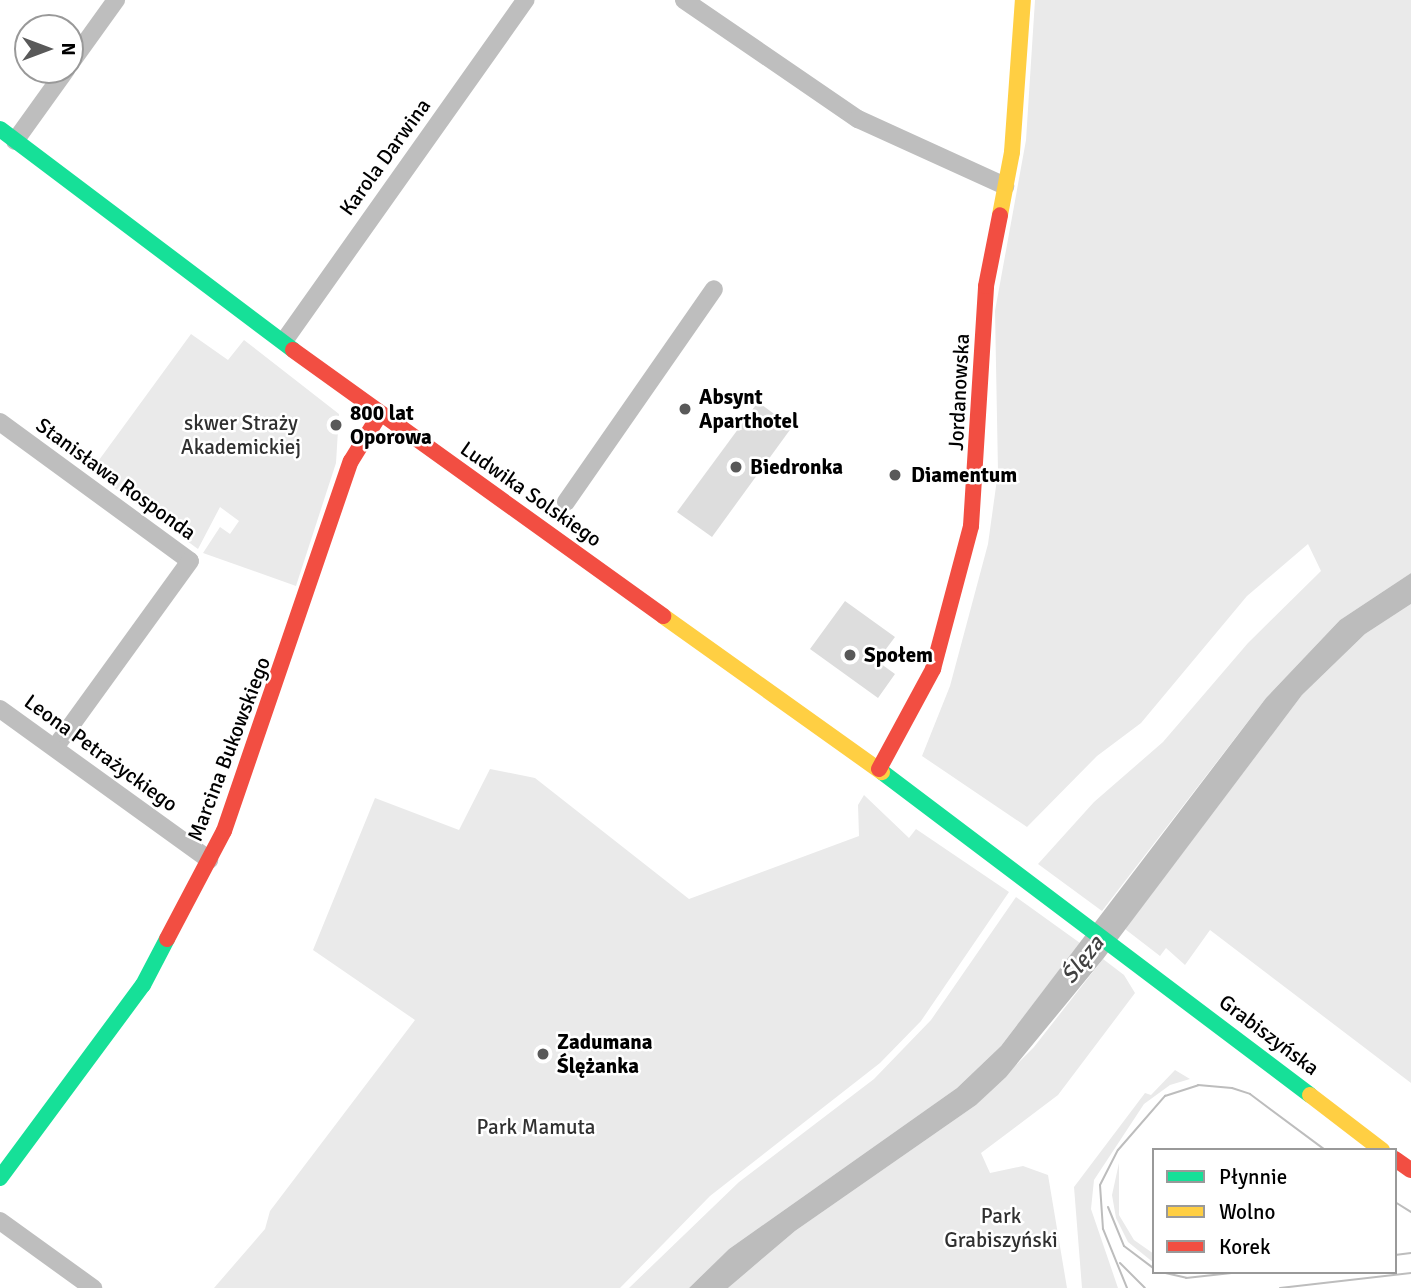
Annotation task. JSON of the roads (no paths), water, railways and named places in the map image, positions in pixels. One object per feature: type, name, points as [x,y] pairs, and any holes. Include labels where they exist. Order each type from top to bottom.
[{"type":"main road","name":"Jordanowska","points":[[879,769],[933,669],[971,526],[986,286],[1005,186],[1023,0]]},
{"type":"main road","name":"Ludwika Solskiego","points":[[0,129],[380,414],[879,769],[1042,890]]},
{"type":"main road","name":"Marcina Bukowskiego","points":[[0,1178],[143,985],[209,860],[268,716],[351,461],[380,414]]},
{"type":"main road","name":"Grabiszyńska","points":[[1042,890],[1379,1148]]},
{"type":"street","points":[[84,45],[116,0]]},
{"type":"street","name":"Karola Darwina","points":[[284,341],[525,0]]},
{"type":"street","points":[[684,0],[858,119],[1005,186]]},
{"type":"street","points":[[15,141],[56,84]]},
{"type":"street","points":[[566,502],[714,289]]},
{"type":"street","name":"Stanisława Rosponda","points":[[0,422],[190,561],[56,746]]},
{"type":"street","name":"Leona Petrażyckiego","points":[[0,709],[56,746],[209,860]]},
{"type":"street","points":[[0,1221],[93,1288]]},
{"type":"water","name":"Ślęza","points":[[1411,573],[1411,604],[1365,634],[1302,695],[1103,959],[1006,1077],[976,1105],[795,1231],[728,1288],[689,1288],[729,1249],[957,1088],[1001,1046],[1266,698],[1340,620]]},
{"type":"tram line","points":[[1127,1288],[1103,1229],[1100,1185],[1118,1150],[1165,1096],[1198,1085],[1232,1088],[1250,1094],[1322,1148]]},
{"type":"tram line","points":[[1397,1203],[1411,1212]]},
{"type":"tram line","points":[[1108,1207],[1124,1246],[1152,1267]]},
{"type":"tram line","points":[[1397,1255],[1411,1253]]},
{"type":"tram line","points":[[1120,1263],[1145,1288]]},
{"type":"tram line","points":[[1280,1288],[1411,1273]]},
{"type":"tram line","points":[[1169,1274],[1186,1278],[1223,1274]]},
{"type":"place","name":"Absynt Aparthotel","points":[[685,409]]},
{"type":"place","name":"800 lat Oporowa","points":[[336,425]]},
{"type":"place","name":"Biedronka","points":[[736,467]]},
{"type":"place","name":"Diamentum","points":[[895,475]]},
{"type":"place","name":"Społem","points":[[850,655]]},
{"type":"place","name":"Zadumana Ślężanka","points":[[543,1054]]},
{"type":"park label","name":"skwer Straży Akademickiej","points":[[241,435]]},
{"type":"park label","name":"Park Mamuta","points":[[536,1127]]},
{"type":"park label","name":"Park Grabiszyński","points":[[1001,1228]]}]
